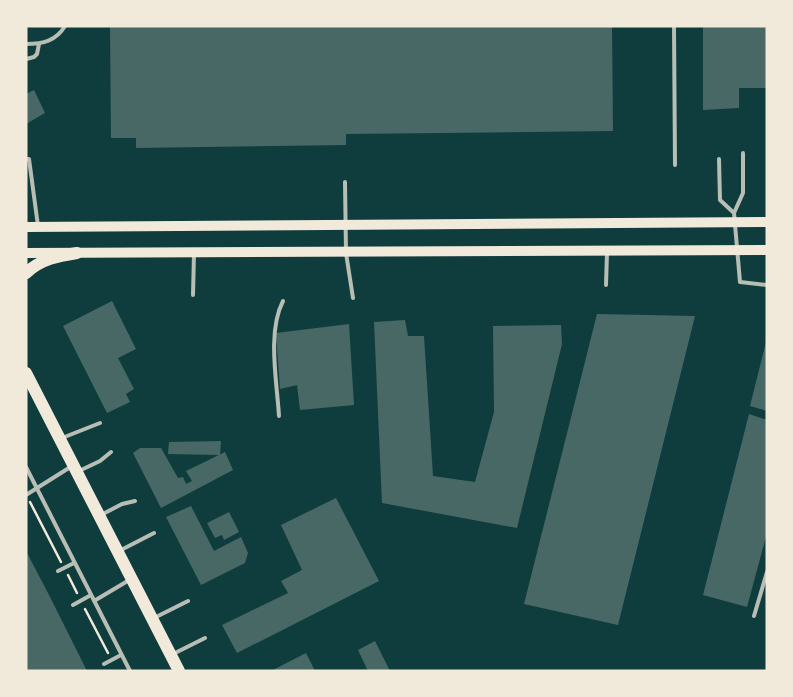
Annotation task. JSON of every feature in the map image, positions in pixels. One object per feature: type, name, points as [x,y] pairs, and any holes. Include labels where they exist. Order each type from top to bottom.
[{"type":"main road","points":[[26,227],[346,224],[734,217],[767,222]]},
{"type":"main road","points":[[26,253],[767,250]]},
{"type":"main road","points":[[26,273],[52,257],[77,253]]},
{"type":"main road","points":[[26,362],[28,377],[179,671]]},
{"type":"lane","points":[[26,44],[39,44],[53,39],[61,33],[65,26]]},
{"type":"lane","points":[[674,26],[675,165]]},
{"type":"lane","points":[[26,59],[34,57],[39,44]]},
{"type":"lane","points":[[743,153],[743,193],[734,217],[740,282],[767,285]]},
{"type":"lane","points":[[26,154],[38,226]]},
{"type":"lane","points":[[719,159],[720,200],[734,217]]},
{"type":"lane","points":[[345,182],[346,253],[353,298]]},
{"type":"lane","points":[[606,285],[608,251]]},
{"type":"lane","points":[[193,295],[194,253]]},
{"type":"lane","points":[[279,416],[274,329],[278,311],[283,301]]},
{"type":"lane","points":[[61,439],[100,423]]},
{"type":"lane","points":[[26,495],[76,468],[100,461],[111,452]]},
{"type":"lane","points":[[26,468],[130,671]]},
{"type":"lane","points":[[100,515],[122,504],[135,502]]},
{"type":"lane","points":[[119,551],[154,533]]},
{"type":"lane","points":[[58,571],[74,562]]},
{"type":"lane","points":[[754,616],[767,572]]},
{"type":"lane","points":[[94,601],[132,578]]},
{"type":"lane","points":[[73,605],[91,595]]},
{"type":"lane","points":[[153,618],[188,601]]},
{"type":"lane","points":[[171,654],[205,638]]},
{"type":"lane","points":[[104,664],[121,655]]},
{"type":"path","points":[[33,508],[111,660]]},
{"type":"building","points":[[110,26],[612,26],[613,131],[346,134],[346,145],[136,148],[136,138],[111,138]]},
{"type":"building","points":[[703,26],[767,26],[767,88],[739,88],[739,108],[703,110]]},
{"type":"building","points":[[34,90],[45,113],[26,124],[26,94]]},
{"type":"building","points":[[112,301],[136,349],[118,358],[134,389],[126,394],[130,402],[107,413],[63,326]]},
{"type":"building","points":[[597,314],[695,316],[618,625],[524,604]]},
{"type":"building","points":[[405,320],[408,336],[424,336],[433,476],[475,482],[494,412],[493,326],[561,325],[562,344],[517,528],[382,503],[374,322]]},
{"type":"building","points":[[349,324],[354,405],[300,410],[297,385],[280,389],[276,333]]},
{"type":"building","points":[[767,342],[767,411],[750,406]]},
{"type":"building","points":[[749,414],[767,420],[767,533],[747,607],[703,595]]},
{"type":"building","points":[[221,441],[220,455],[168,454],[169,442]]},
{"type":"building","points":[[140,448],[161,448],[178,478],[183,477],[186,484],[192,481],[186,471],[225,452],[233,470],[161,508],[133,453]]},
{"type":"building","points":[[336,498],[379,581],[237,653],[222,625],[288,593],[281,581],[302,570],[281,525]]},
{"type":"building","points":[[191,506],[214,551],[241,537],[248,553],[245,563],[201,585],[166,517]]},
{"type":"building","points":[[229,512],[239,532],[224,540],[222,535],[215,538],[207,523]]},
{"type":"building","points":[[26,551],[48,593],[87,671],[26,671]]},
{"type":"building","points":[[375,641],[390,671],[368,671],[358,650]]},
{"type":"building","points":[[306,653],[315,671],[271,671]]}]
